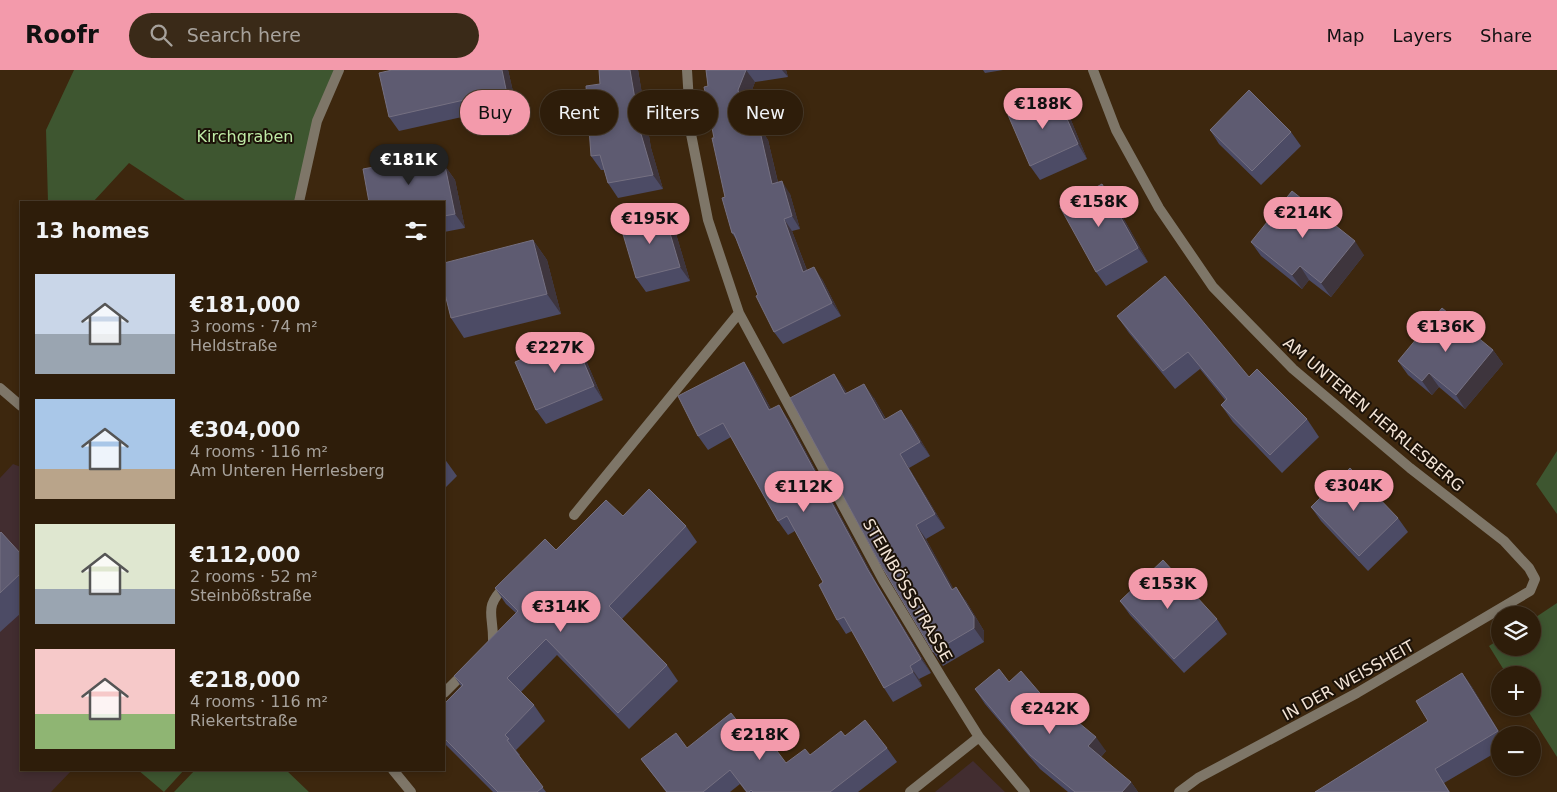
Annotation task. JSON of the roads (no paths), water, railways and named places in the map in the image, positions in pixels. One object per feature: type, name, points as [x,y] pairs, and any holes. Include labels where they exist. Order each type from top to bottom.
[{"type":"street","points":[[300,201],[317,121],[339,70]]},
{"type":"street","name":"STEINBÖSSSTRASSE","points":[[687,70],[691,134],[708,220],[739,312],[883,580],[979,737],[1025,792]]},
{"type":"street","name":"AM UNTEREN HERRLESBERG","points":[[1093,70],[1116,130],[1159,208],[1213,287],[1293,369],[1410,468],[1504,541],[1529,568],[1535,579],[1530,591]]},
{"type":"street","points":[[574,515],[739,312]]},
{"type":"street","points":[[0,388],[20,405]]},
{"type":"street","points":[[484,653],[494,643],[494,628],[489,614],[494,598],[513,578]]},
{"type":"street","name":"IN DER WEISSHEIT","points":[[1179,792],[1198,778],[1357,693],[1530,591]]},
{"type":"street","points":[[445,693],[474,664]]},
{"type":"street","points":[[910,792],[979,737]]},
{"type":"street","points":[[394,771],[411,792]]},
{"type":"park label","name":"Kirchgraben","points":[[245,136]]}]
